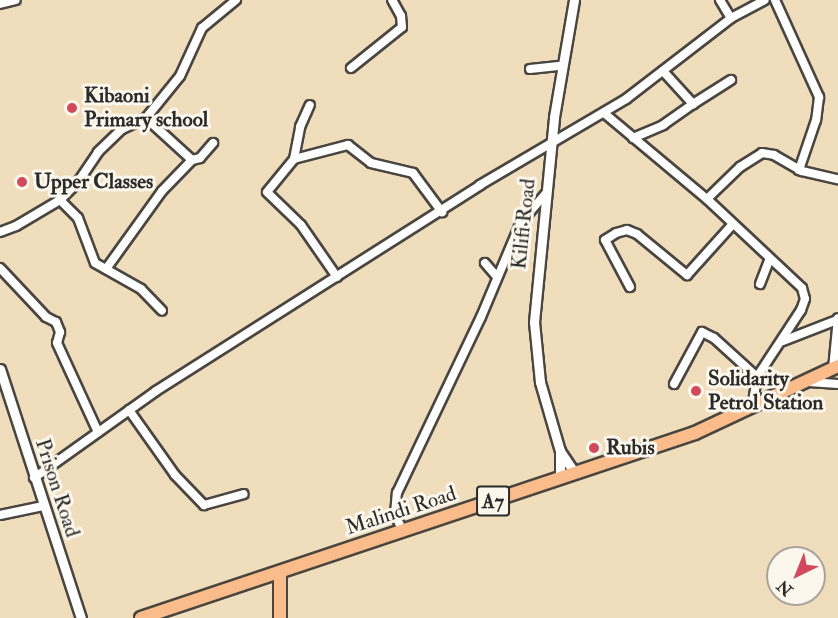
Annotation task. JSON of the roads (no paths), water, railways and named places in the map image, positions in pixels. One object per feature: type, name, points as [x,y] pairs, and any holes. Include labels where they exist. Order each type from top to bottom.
[{"type":"main road","name":"Malindi Road","points":[[141,618],[403,532],[574,472],[652,449],[752,409],[836,367]]},
{"type":"main road","points":[[280,573],[280,618]]},
{"type":"street","points":[[0,4],[16,0]]},
{"type":"street","points":[[0,232],[16,226],[60,200],[78,182],[98,152],[122,129],[146,118],[180,76],[202,28],[236,0]]},
{"type":"street","points":[[351,68],[402,27],[401,16],[392,0]]},
{"type":"street","name":"Kilifi Road","points":[[560,477],[560,451],[534,345],[535,295],[561,66],[574,0]]},
{"type":"street","points":[[720,0],[731,18]]},
{"type":"street","points":[[34,478],[129,410],[337,277],[604,113],[731,18],[765,0]]},
{"type":"street","points":[[775,0],[819,97],[816,120],[799,170]]},
{"type":"street","points":[[530,69],[561,66]]},
{"type":"street","points":[[663,71],[693,104]]},
{"type":"street","points":[[633,138],[663,125],[731,80]]},
{"type":"street","points":[[310,105],[300,127],[294,159],[267,192],[301,225],[337,277]]},
{"type":"street","points":[[604,113],[706,199],[805,294],[803,305],[783,341],[764,361],[756,377],[752,409]]},
{"type":"street","points":[[146,118],[192,160]]},
{"type":"street","points":[[106,269],[162,191],[192,160],[200,158],[213,143]]},
{"type":"street","points":[[294,159],[348,145],[371,164],[413,173],[442,212]]},
{"type":"street","points":[[706,199],[740,167],[762,153],[774,154],[799,170],[838,179]]},
{"type":"street","points":[[403,532],[395,514],[397,494],[521,222],[546,193]]},
{"type":"street","points":[[60,200],[78,218],[95,262],[141,289],[162,311]]},
{"type":"street","points":[[630,287],[605,240],[616,233],[627,230],[637,234],[687,275],[732,225]]},
{"type":"street","points":[[760,284],[769,260]]},
{"type":"street","points":[[485,263],[497,277]]},
{"type":"street","points":[[0,268],[46,317],[56,322],[60,332],[57,343],[98,432]]},
{"type":"street","points":[[783,341],[838,318],[836,367]]},
{"type":"street","points":[[674,384],[702,332],[714,338],[756,377]]},
{"type":"street","name":"Prison Road","points":[[0,369],[81,618]]},
{"type":"street","points":[[809,382],[838,384]]},
{"type":"street","points":[[129,410],[175,475],[204,505],[244,494]]},
{"type":"street","name":"Kilifi Road","points":[[560,451],[574,472]]},
{"type":"street","points":[[0,515],[43,506]]},
{"type":"place","name":"Kibaoni Primary school","points":[[72,108]]},
{"type":"place","name":"Upper Classes","points":[[22,182]]},
{"type":"place","name":"Solidarity Petrol Station","points":[[696,391]]},
{"type":"place","name":"Rubis","points":[[594,448]]}]
